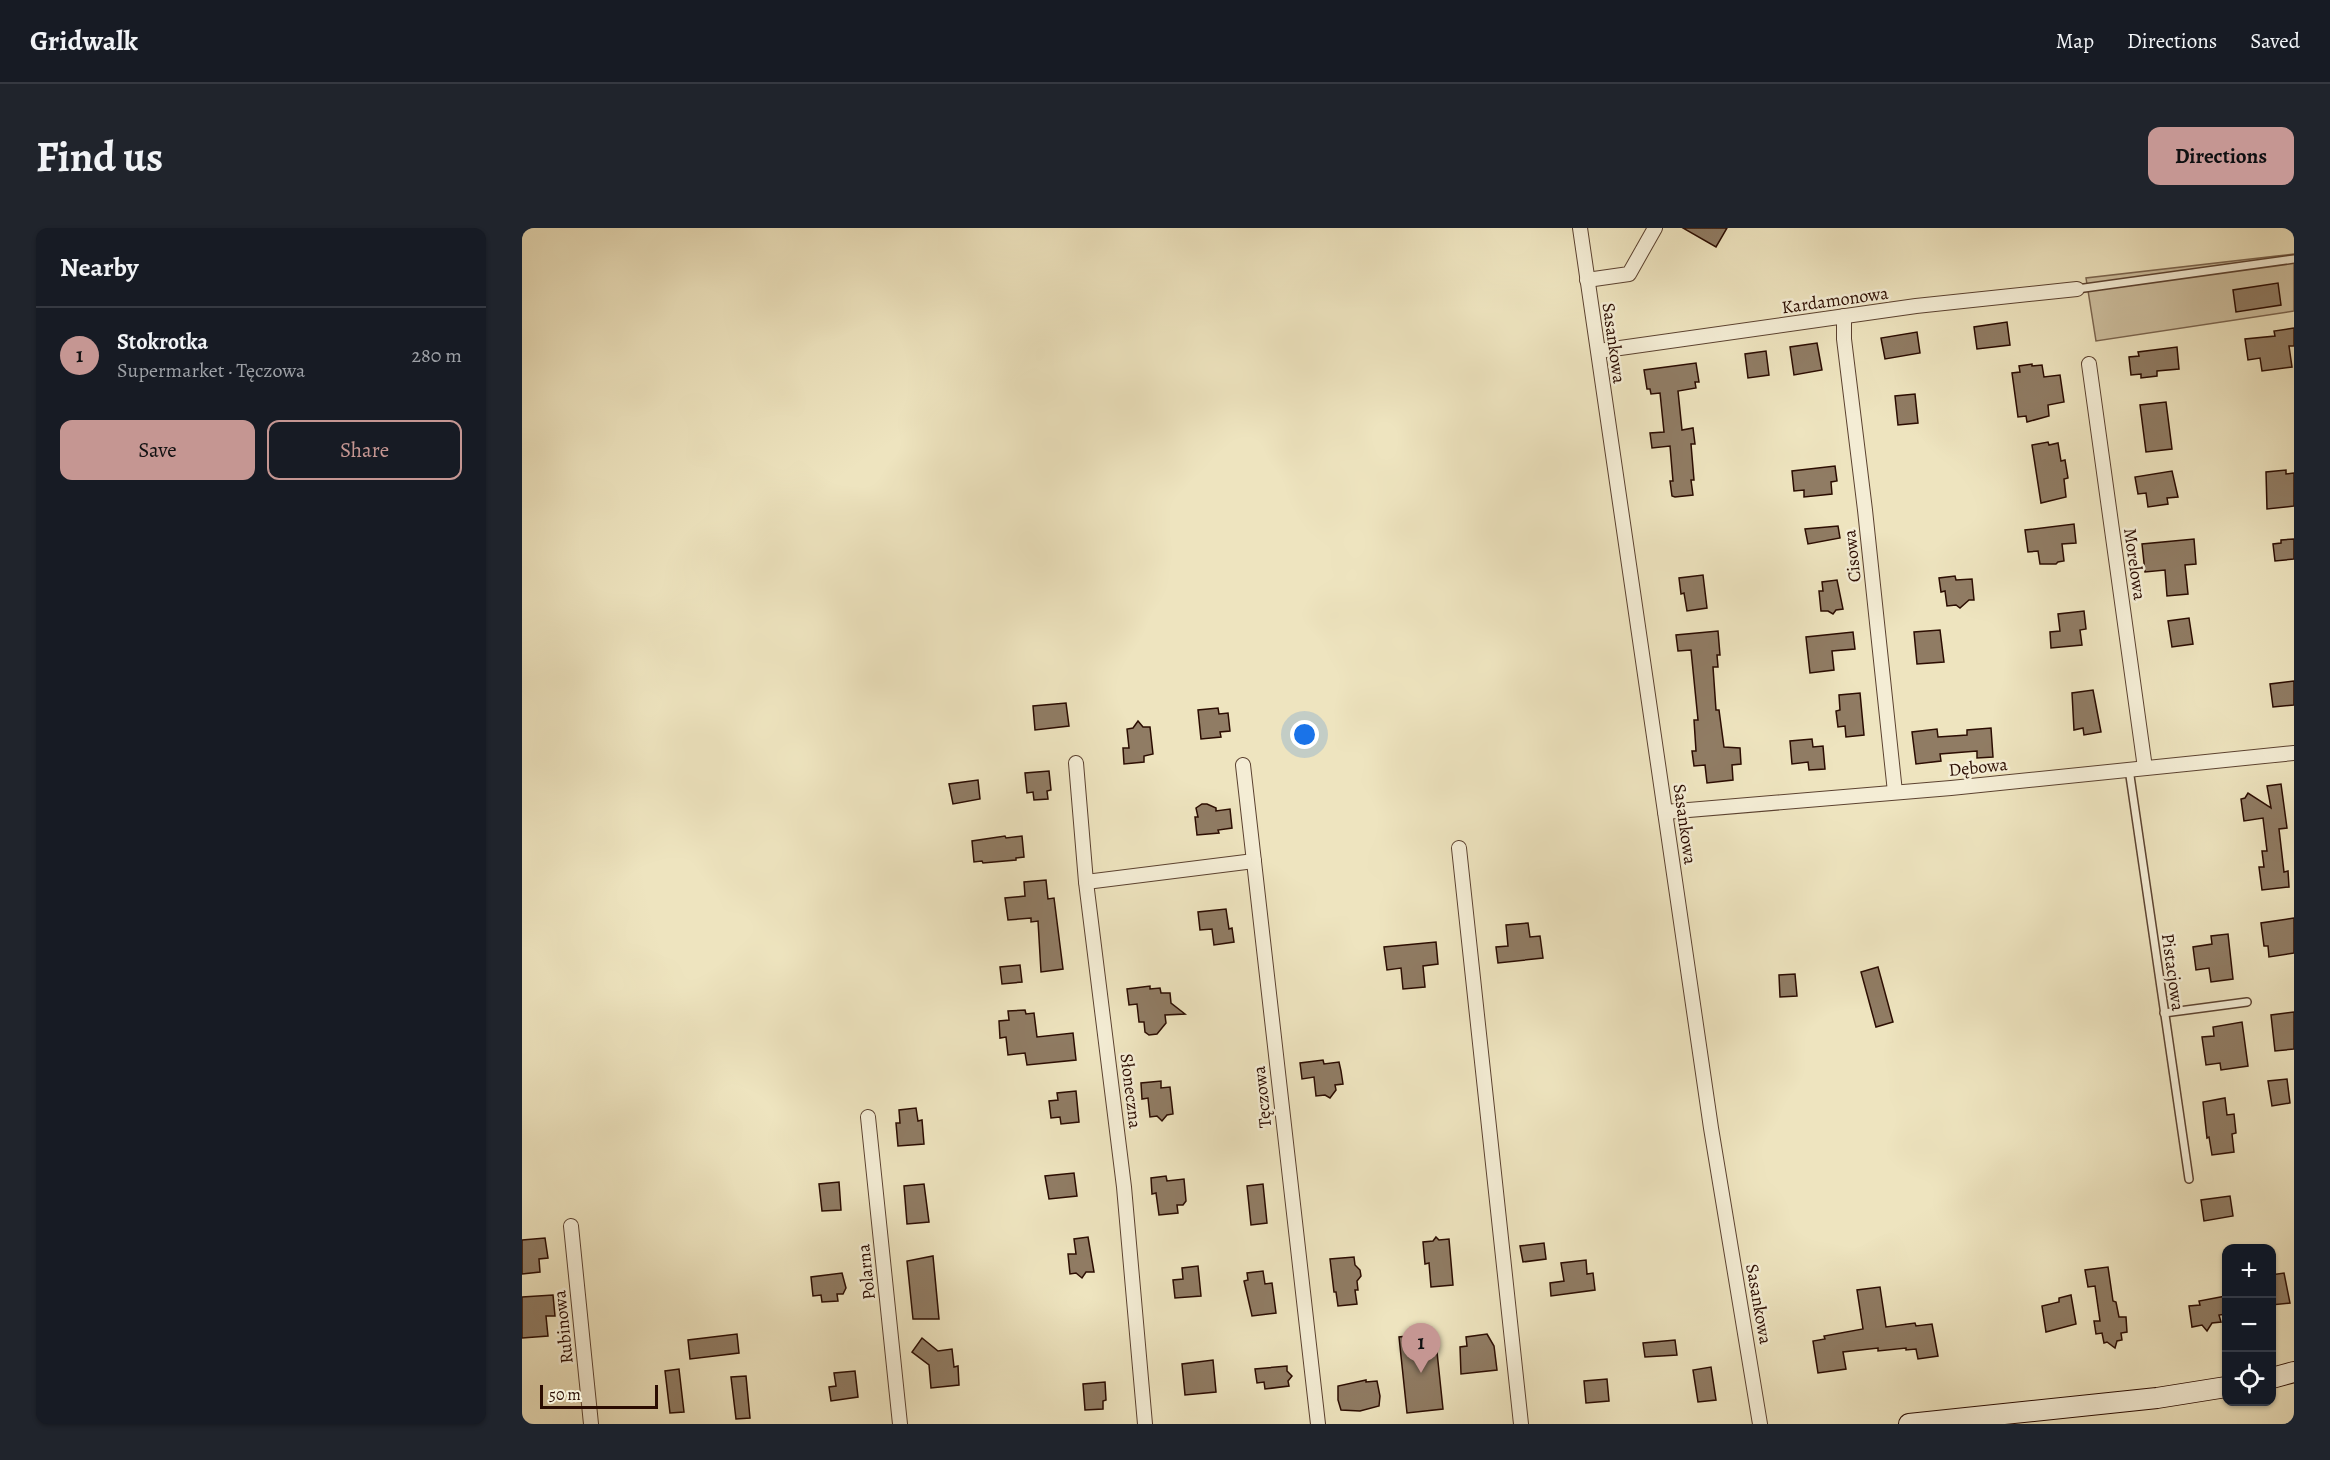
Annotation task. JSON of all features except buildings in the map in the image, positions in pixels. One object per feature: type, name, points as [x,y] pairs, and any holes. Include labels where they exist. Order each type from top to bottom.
[{"type":"street","name":"Sasankowa","points":[[1580,228],[1599,351],[1609,442],[1711,1128],[1760,1424]]},
{"type":"street","points":[[1587,280],[1629,274],[1655,228]]},
{"type":"street","name":"Kardamonowa","points":[[1599,351],[1844,316],[2077,289]]},
{"type":"street","name":"Cisowa","points":[[1844,316],[1844,339],[1895,792]]},
{"type":"street","name":"Morelowa","points":[[2089,364],[2145,768]]},
{"type":"street","name":"Dębowa","points":[[1665,812],[2294,753]]},
{"type":"street","name":"Słoneczna","points":[[1076,763],[1086,882],[1124,1186],[1144,1424]]},
{"type":"street","name":"Tęczowa","points":[[1243,765],[1318,1424]]},
{"type":"street","points":[[1459,848],[1521,1424]]},
{"type":"street","points":[[1086,882],[1254,861]]},
{"type":"street","name":"Polarna","points":[[868,1117],[900,1424]]},
{"type":"street","name":"Rubinowa","points":[[571,1226],[591,1424]]},
{"type":"street","points":[[2276,1377],[2294,1372]]},
{"type":"street","points":[[1909,1424],[2157,1398],[2222,1388]]},
{"type":"lane","points":[[2077,289],[2294,259]]},
{"type":"lane","name":"Pistacjowa","points":[[2129,769],[2189,1179]]},
{"type":"lane","points":[[2164,1013],[2247,1002]]},
{"type":"shaded area","points":[[2294,254],[2294,311],[2096,341],[2086,278]]},
{"type":"place","name":"Stokrotka","points":[[1421,1373]]}]
